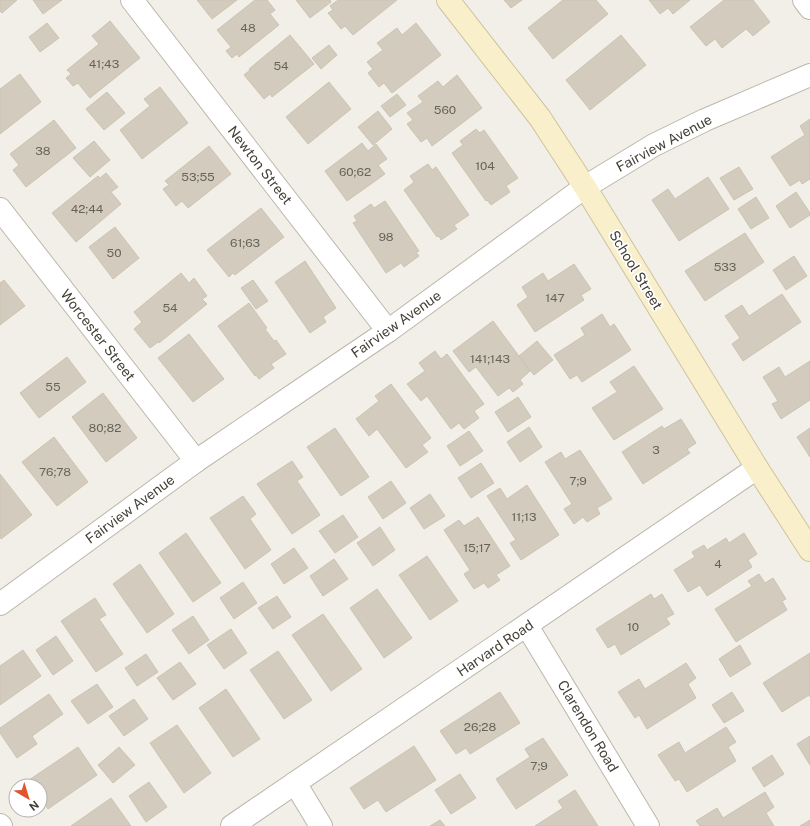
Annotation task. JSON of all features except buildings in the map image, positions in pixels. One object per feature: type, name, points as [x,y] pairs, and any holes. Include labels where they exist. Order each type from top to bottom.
[{"type":"street","name":"Newton Street","points":[[132,0],[388,331]]},
{"type":"street","name":"School Street","points":[[448,0],[540,118],[585,187],[757,468],[810,550]]},
{"type":"street","points":[[804,0],[810,8]]},
{"type":"street","name":"Fairview Avenue","points":[[1,600],[196,461],[388,331],[585,187],[654,145],[705,120],[810,75]]},
{"type":"street","name":"Worcester Street","points":[[0,209],[196,461]]},
{"type":"street","name":"Harvard Road","points":[[232,826],[757,468]]},
{"type":"street","name":"Clarendon Road","points":[[527,626],[648,826]]},
{"type":"street","points":[[295,782],[321,826]]}]
